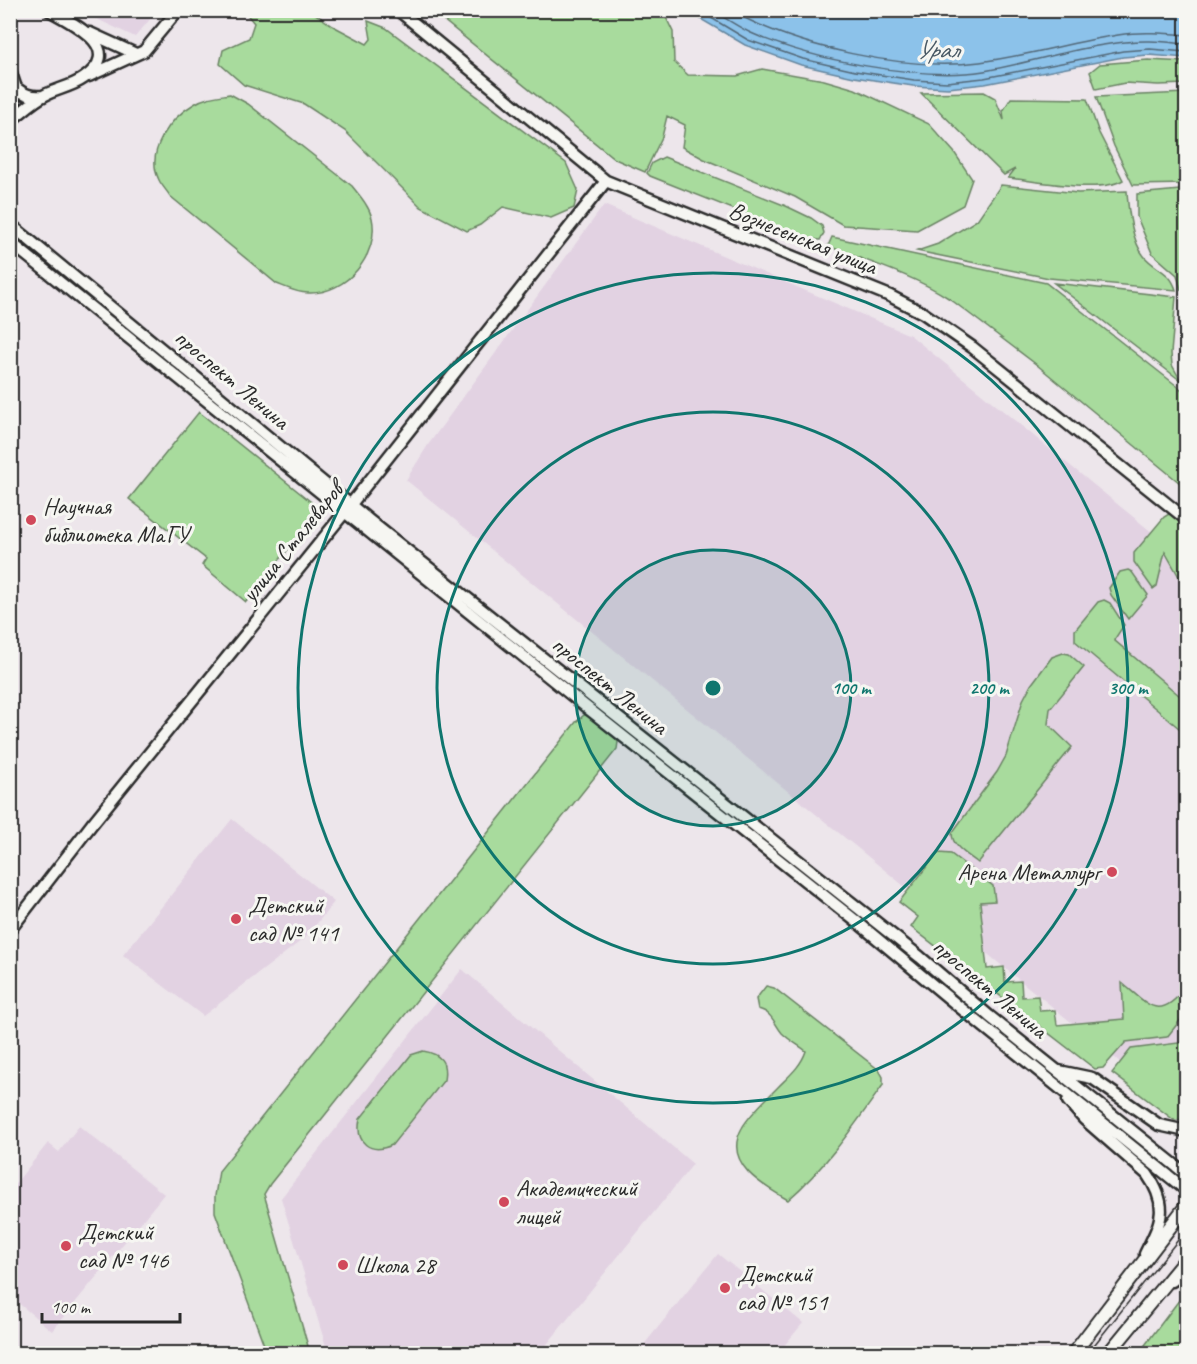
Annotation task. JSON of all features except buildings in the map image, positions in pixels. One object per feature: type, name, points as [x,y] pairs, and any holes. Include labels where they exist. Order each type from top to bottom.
[{"type":"main road","points":[[49,10],[86,31],[140,53]]},
{"type":"main road","points":[[11,120],[43,96],[140,53],[178,10]]},
{"type":"main road","name":"Вознесенская улица","points":[[398,10],[606,181],[890,296],[923,313],[972,347],[1186,519]]},
{"type":"main road","points":[[84,78],[99,59],[99,48],[86,31]]},
{"type":"main road","points":[[10,70],[16,88],[11,120]]},
{"type":"main road","points":[[16,88],[23,94],[33,97],[43,96]]},
{"type":"main road","name":"улица Сталеваров","points":[[10,930],[606,181]]},
{"type":"main road","name":"проспект Ленина","points":[[10,224],[347,508],[1186,1190]]},
{"type":"main road","name":"проспект Ленина","points":[[10,242],[920,957],[1186,1174]]},
{"type":"main road","points":[[1058,1071],[1092,1078],[1159,1125],[1186,1131]]},
{"type":"main road","name":"проспект Ленина","points":[[1050,1080],[1084,1119],[1147,1174],[1154,1185],[1162,1212],[1161,1222],[1138,1268]]},
{"type":"main road","points":[[1073,1353],[1186,1206]]},
{"type":"main road","points":[[1108,1353],[1186,1259]]},
{"type":"main road","points":[[1162,1288],[1186,1270]]},
{"type":"shaded area","points":[[80,11],[157,11],[135,37]]},
{"type":"shaded area","points":[[604,205],[910,335],[1186,560],[1185,1115],[406,480],[428,445]]},
{"type":"shaded area","name":"Детский сад № 141","points":[[232,819],[334,902],[306,937],[203,1016],[123,955]]},
{"type":"shaded area","points":[[462,969],[693,1164],[540,1353],[328,1353],[281,1198]]},
{"type":"shaded area","name":"Детский сад № 146","points":[[79,1126],[164,1194],[52,1331],[11,1297],[11,1189],[48,1143],[59,1152]]},
{"type":"shaded area","name":"Детский сад № 151","points":[[718,1254],[803,1323],[778,1353],[637,1353]]},
{"type":"green space","points":[[244,11],[311,11],[367,44],[371,39],[368,21],[386,28],[566,163],[578,190],[574,208],[551,218],[503,207],[480,225],[467,231],[421,207],[345,131],[304,104],[244,85],[220,64],[223,50],[249,38],[254,23]]},
{"type":"green space","points":[[432,11],[663,11],[673,32],[674,62],[688,75],[737,76],[762,69],[824,80],[855,89],[929,124],[954,152],[972,179],[963,205],[917,230],[843,225],[795,197],[704,159],[682,147],[685,125],[667,116],[662,137],[645,172],[615,159]]},
{"type":"green space","points":[[1148,60],[1186,62],[1186,84],[1125,83],[1096,89],[1090,72],[1100,64]]},
{"type":"green space","points":[[984,92],[995,98],[1004,120],[1003,111],[1011,98],[1087,99],[1099,133],[1123,180],[1113,184],[1084,186],[1008,178],[1015,169],[1004,175],[921,93]]},
{"type":"green space","points":[[1186,93],[1186,184],[1133,185],[1114,146],[1096,97]]},
{"type":"green space","points":[[230,94],[248,104],[352,186],[364,201],[372,218],[371,245],[357,270],[347,280],[322,292],[304,293],[277,284],[170,196],[159,180],[155,158],[158,147],[162,137],[176,118],[198,102]]},
{"type":"green space","points":[[664,157],[786,206],[811,218],[822,226],[824,233],[820,240],[808,239],[650,176],[647,173],[652,163]]},
{"type":"green space","points":[[1001,185],[1078,193],[1127,191],[1131,225],[1136,242],[1148,261],[1170,278],[1176,290],[1049,278],[917,251],[938,244],[977,220]]},
{"type":"green space","points":[[1186,190],[1186,289],[1181,290],[1177,275],[1152,253],[1137,217],[1137,194]]},
{"type":"green space","points":[[832,237],[1046,283],[1186,393],[1186,488],[1037,365],[950,299],[906,276],[828,246]]},
{"type":"green space","points":[[1054,283],[1176,297],[1171,353],[1172,365],[1181,381]]},
{"type":"green space","points":[[199,412],[320,509],[246,602],[202,565],[206,559],[129,499]]},
{"type":"green space","points":[[1169,514],[1186,526],[1186,589],[1165,552],[1157,586],[1153,589],[1134,562],[1134,553]]},
{"type":"green space","points":[[1128,570],[1132,572],[1148,595],[1128,619],[1111,595],[1109,588],[1120,572]]},
{"type":"green space","points":[[1104,600],[1110,603],[1124,625],[1114,640],[1186,701],[1186,734],[1075,641],[1075,630],[1098,602]]},
{"type":"green space","points":[[1063,653],[1069,654],[1084,667],[1050,709],[1048,724],[1072,747],[978,863],[958,847],[952,833],[997,772],[1006,756],[1023,700],[1031,685],[1052,657]]},
{"type":"green space","points":[[584,715],[616,739],[617,749],[264,1194],[310,1353],[267,1353],[215,1212],[219,1171],[576,722]]},
{"type":"green space","points":[[939,853],[951,854],[993,886],[995,901],[980,902],[987,969],[1004,967],[1005,982],[1021,981],[1022,997],[1038,996],[1040,1011],[1055,1010],[1057,1025],[1124,1019],[1122,983],[1154,1007],[1169,1004],[1186,987],[1186,1013],[1167,1037],[1126,1042],[1103,1068],[1095,1069],[911,927],[918,917],[899,902]]},
{"type":"green space","points":[[766,986],[774,988],[879,1070],[883,1077],[883,1085],[839,1146],[788,1200],[767,1188],[748,1172],[737,1152],[737,1141],[745,1123],[795,1070],[806,1051],[782,1033],[770,1015],[758,1009],[756,999]]},
{"type":"green space","points":[[1186,1042],[1186,1119],[1174,1120],[1112,1073],[1131,1049]]},
{"type":"green space","points":[[423,1051],[434,1054],[441,1060],[445,1068],[444,1080],[392,1145],[377,1149],[366,1145],[360,1135],[360,1119],[411,1055]]},
{"type":"green space","points":[[1186,1291],[1186,1353],[1139,1353]]},
{"type":"water","name":"Урал","points":[[687,11],[1186,11],[1186,58],[1149,55],[1123,57],[985,84],[948,88],[913,86],[854,77],[801,65],[745,45]]},
{"type":"tram line","points":[[1087,1354],[1186,1230]]},
{"type":"place","name":"Научная библиотека МаГУ","points":[[31,520]]},
{"type":"place","name":"Арена Металлург","points":[[1112,872]]},
{"type":"place","name":"Детский сад № 141","points":[[236,919]]},
{"type":"place","name":"Академический лицей","points":[[504,1202]]},
{"type":"place","name":"Детский сад № 146","points":[[66,1246]]},
{"type":"place","name":"Школа 28","points":[[343,1265]]},
{"type":"place","name":"Детский сад № 151","points":[[725,1288]]}]
